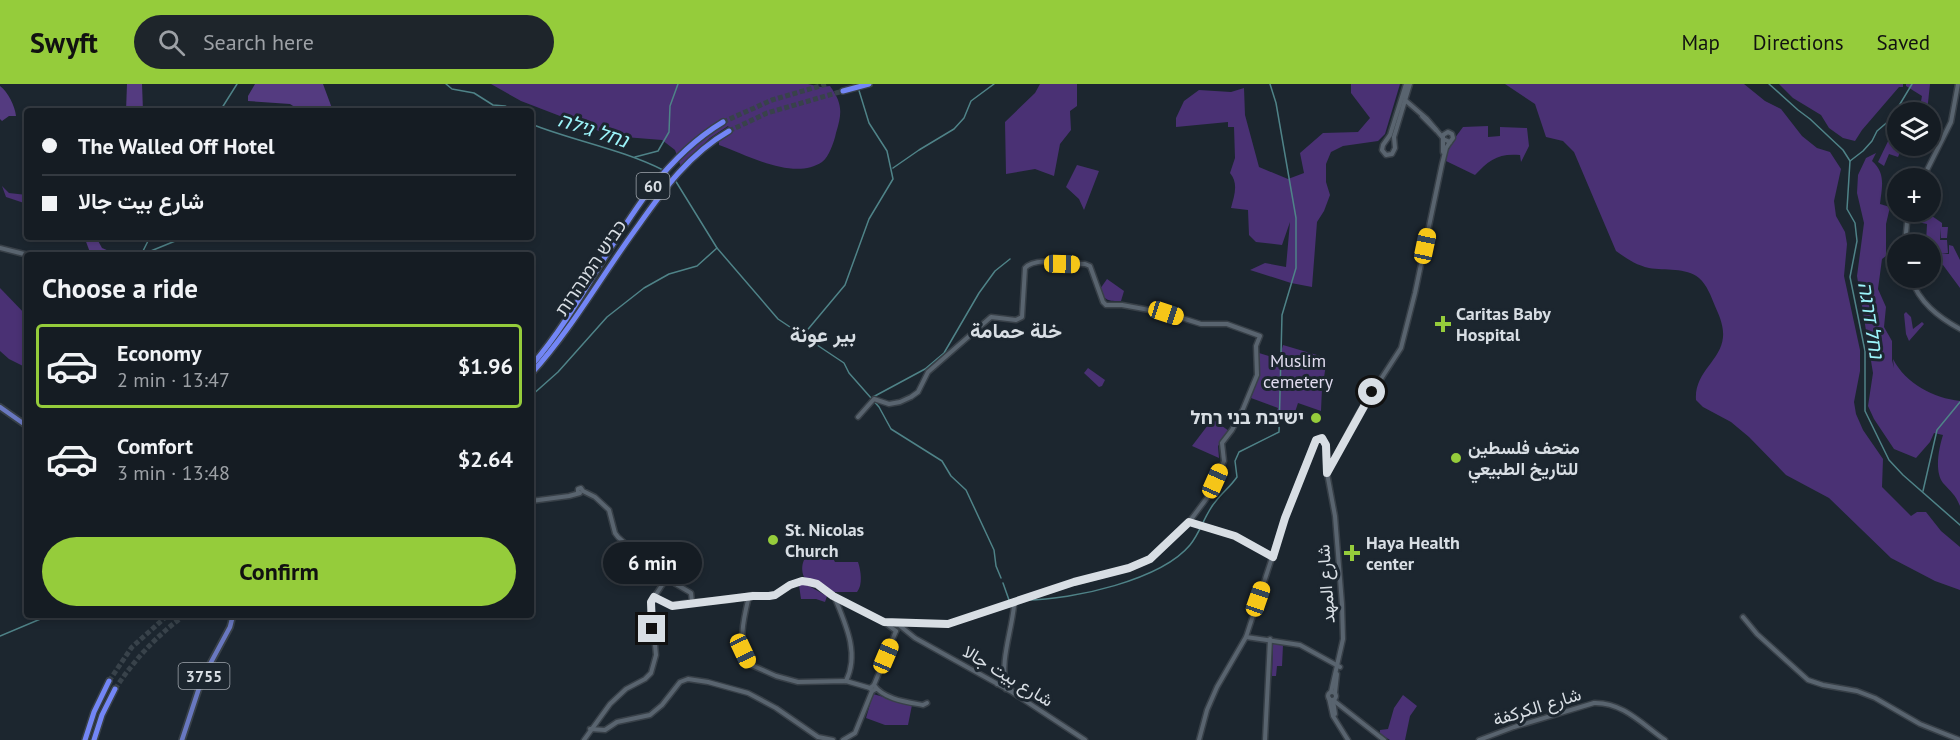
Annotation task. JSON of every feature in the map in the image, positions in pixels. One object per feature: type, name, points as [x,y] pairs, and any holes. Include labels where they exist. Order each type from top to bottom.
[{"type":"highway","points":[[843,91],[869,84]]},
{"type":"highway","name":"כביש המנהרות","points":[[534,362],[557,332],[664,172],[687,148],[723,122]]},
{"type":"highway","name":"כביש המנהרות","points":[[534,370],[564,333],[675,175],[689,160],[729,131]]},
{"type":"highway","points":[[85,740],[94,712],[109,681]]},
{"type":"highway","points":[[94,740],[102,715],[115,689]]},
{"type":"main road","points":[[0,407],[24,424]]},
{"type":"main road","name":"3755","points":[[182,740],[202,679],[230,627],[232,618]]},
{"type":"street","points":[[1406,84],[1404,101],[1382,148],[1386,155],[1394,152],[1394,136],[1410,84]]},
{"type":"street","points":[[1928,168],[1951,122],[1958,84]]},
{"type":"street","points":[[1404,101],[1420,112],[1436,127],[1443,138],[1450,142]]},
{"type":"street","points":[[1420,112],[1427,124],[1439,132]]},
{"type":"street","points":[[1327,473],[1359,413],[1401,348],[1446,146],[1453,138],[1452,134],[1436,127]]},
{"type":"street","points":[[1442,164],[1443,138],[1446,132]]},
{"type":"street","points":[[1386,142],[1394,145]]},
{"type":"street","points":[[0,248],[24,254]]},
{"type":"street","points":[[843,740],[855,733],[898,628],[910,623],[948,624],[1074,582],[1129,568],[1150,559],[1189,522],[1207,498],[1215,481],[1224,461],[1222,443],[1243,409],[1257,375],[1256,346],[1260,336],[1227,324],[1201,324],[1166,313],[1106,304],[1103,302],[1090,266],[1044,261],[1026,265],[1022,317],[1016,320],[991,317],[928,372],[918,392],[900,402],[889,404],[874,399],[858,417]]},
{"type":"street","points":[[1915,288],[1925,303],[1941,318],[1960,329]]},
{"type":"street","name":"شارع المهد","points":[[1273,557],[1285,518],[1312,448],[1316,440],[1322,438],[1326,443],[1327,473],[1335,516],[1340,570],[1343,639],[1335,694]]},
{"type":"street","points":[[534,501],[569,496],[580,492],[595,497],[609,510],[615,533],[627,545],[653,558],[674,583],[691,593],[692,602]]},
{"type":"street","points":[[1189,522],[1235,536],[1273,557],[1246,637],[1217,687],[1207,710],[1199,740]]},
{"type":"street","points":[[584,740],[610,704],[621,693],[645,680],[651,672],[656,655],[651,602],[668,576]]},
{"type":"street","points":[[654,597],[672,606],[736,597],[775,595],[782,589],[802,581],[817,584],[833,596],[898,628]]},
{"type":"street","points":[[749,596],[742,643],[749,664],[776,676],[798,682],[846,681],[873,688],[892,698],[927,704]]},
{"type":"street","points":[[833,596],[852,649],[851,666],[846,681]]},
{"type":"street","points":[[1004,687],[1004,654],[1012,618],[1012,604]]},
{"type":"street","points":[[1004,605],[1011,609],[1012,618]]},
{"type":"street","points":[[1743,617],[1757,634],[1808,680],[1857,691],[1875,698],[1920,724],[1960,740]]},
{"type":"street","points":[[884,622],[891,622],[898,628]]},
{"type":"street","name":"شارع بيت جالا","points":[[898,628],[1004,687],[1085,740]]},
{"type":"street","points":[[1246,637],[1300,645],[1338,665],[1335,694],[1345,708]]},
{"type":"street","points":[[1265,740],[1270,639]]},
{"type":"street","points":[[590,729],[605,730],[617,722],[650,715],[662,705],[680,682],[688,679],[748,693],[776,708],[818,736],[833,740]]},
{"type":"street","points":[[997,684],[1005,680]]},
{"type":"street","points":[[1005,680],[1012,692]]},
{"type":"street","points":[[1335,694],[1328,696],[1337,720],[1349,740]]},
{"type":"street","points":[[1331,699],[1384,740]]},
{"type":"street","points":[[1331,699],[1333,716],[1349,740]]},
{"type":"street","name":"شارع الكركفة","points":[[1479,740],[1514,727],[1608,703],[1627,712],[1665,740]]},
{"type":"street","points":[[1334,710],[1345,708]]},
{"type":"green space","points":[[491,84],[808,84],[821,87],[830,86],[837,98],[840,114],[829,153],[825,160],[811,167],[784,168],[719,145],[719,141],[732,132],[728,126],[710,138],[681,167],[675,150],[662,140],[612,136],[521,101]]},
{"type":"green space","points":[[1040,84],[1077,84],[1077,106],[1070,111],[1071,130],[1060,144],[1054,176],[1035,169],[1006,174],[1005,122],[1035,93]]},
{"type":"green space","points":[[1351,84],[1400,84],[1385,134],[1378,141],[1343,146],[1331,152],[1326,164],[1326,182],[1330,195],[1317,222],[1312,287],[1250,270],[1265,263],[1286,267],[1290,222],[1282,245],[1256,242],[1249,235],[1248,210],[1231,208],[1235,190],[1230,173],[1235,158],[1234,127],[1228,127],[1228,122],[1176,127],[1176,118],[1184,101],[1199,90],[1231,92],[1244,88],[1245,115],[1259,167],[1288,179],[1304,173],[1300,153],[1323,133],[1358,132],[1370,118],[1351,93]]},
{"type":"green space","points":[[1505,84],[1744,84],[1765,101],[1781,109],[1802,136],[1817,148],[1830,152],[1841,169],[1834,201],[1836,216],[1845,232],[1847,244],[1844,276],[1860,350],[1860,371],[1854,402],[1856,414],[1863,430],[1883,459],[1882,487],[1911,516],[1917,512],[1926,512],[1941,531],[1960,547],[1960,590],[1935,581],[1891,558],[1829,498],[1786,475],[1731,422],[1703,407],[1696,400],[1699,382],[1718,353],[1723,337],[1721,321],[1707,287],[1699,278],[1688,272],[1644,267],[1616,251],[1574,152],[1563,141],[1546,137],[1535,104]]},
{"type":"green space","points":[[1779,84],[1903,84],[1903,87],[1899,87],[1855,141],[1843,138],[1829,128],[1821,115],[1793,98]]},
{"type":"green space","points":[[1906,84],[1930,84],[1928,102],[1921,102],[1922,96]]},
{"type":"green space","points":[[1488,126],[1488,137],[1500,136],[1500,127],[1527,128],[1529,146],[1521,162],[1520,155],[1500,156],[1485,165],[1475,175],[1446,161],[1449,146],[1463,127]]},
{"type":"green space","points":[[1887,143],[1888,156],[1884,166],[1878,162]]},
{"type":"green space","points":[[1876,153],[1872,161],[1881,175],[1880,204],[1887,206],[1886,256],[1882,259],[1878,289],[1886,307],[1884,327],[1892,341],[1892,360],[1894,368],[1893,359],[1905,376],[1922,388],[1940,397],[1960,401],[1960,506],[1940,478],[1938,466],[1943,435],[1934,433],[1930,442],[1916,458],[1894,449],[1868,406],[1873,373],[1857,276],[1864,223],[1857,193],[1858,175],[1866,158]]},
{"type":"green space","points":[[1077,165],[1099,171],[1084,210],[1079,199],[1066,187]]},
{"type":"green space","points":[[2,186],[9,193],[24,195],[24,203],[6,197]]},
{"type":"green space","points":[[1918,222],[1941,222],[1942,227],[1948,227],[1947,238],[1941,238],[1941,228],[1940,234],[1926,234],[1927,224]]},
{"type":"green space","points":[[1941,240],[1947,240],[1948,253],[1941,254]]},
{"type":"green space","points":[[1949,245],[1953,246],[1960,260],[1960,288],[1943,265],[1941,266],[1941,254],[1949,254]]},
{"type":"green space","points":[[1107,279],[1124,291],[1121,301],[1110,300],[1103,296],[1100,289]]},
{"type":"green space","points":[[0,288],[24,313],[24,366],[9,359],[0,351]]},
{"type":"green space","points":[[1906,312],[1911,317],[1913,329],[1922,322],[1924,324],[1909,341],[1906,334],[1904,314]]},
{"type":"green space","name":"Muslim cemetery","points":[[1283,345],[1327,358],[1323,384],[1315,383],[1315,387],[1322,388],[1321,411],[1298,403],[1294,415],[1277,411],[1278,408],[1251,398],[1259,376],[1259,353],[1279,359]]},
{"type":"green space","points":[[1088,368],[1105,380],[1102,386],[1099,387],[1084,373]]},
{"type":"green space","points":[[1215,421],[1229,431],[1218,446],[1219,458],[1192,446],[1208,425]]},
{"type":"green space","points":[[811,545],[830,553],[835,562],[858,562],[861,582],[857,592],[834,592],[804,577],[803,564]]},
{"type":"green space","points":[[799,585],[807,585],[827,596],[825,602],[816,599],[801,599]]},
{"type":"green space","points":[[1273,643],[1283,645],[1282,666],[1277,666],[1276,676],[1272,676]]},
{"type":"green space","points":[[873,694],[912,705],[908,725],[885,725],[866,718]]},
{"type":"green space","points":[[1403,695],[1417,706],[1410,716],[1405,740],[1390,740],[1380,734],[1380,730],[1388,729],[1394,708]]},
{"type":"shaded area","points":[[127,84],[142,84],[143,108],[126,108]]},
{"type":"shaded area","points":[[255,84],[323,84],[332,108],[296,108],[290,104],[248,101],[248,96]]},
{"type":"shaded area","points":[[0,86],[11,99],[16,116],[9,116],[2,121],[0,119]]},
{"type":"shaded area","points":[[85,240],[98,240],[102,248],[110,252],[90,252]]},
{"type":"waterway","points":[[222,108],[237,84]]},
{"type":"waterway","name":"נחל גילה","points":[[446,84],[452,89],[474,93],[493,105],[509,108]]},
{"type":"waterway","points":[[635,157],[658,151],[669,132],[670,106],[678,84]]},
{"type":"waterway","points":[[804,334],[845,285],[869,219],[893,179],[887,151],[869,123],[857,84]]},
{"type":"waterway","points":[[893,168],[954,129],[964,118],[971,101],[994,84]]},
{"type":"waterway","points":[[1027,600],[1067,596],[1114,586],[1138,578],[1177,557],[1190,545],[1212,506],[1237,477],[1235,461],[1239,452],[1279,432],[1282,315],[1296,268],[1296,218],[1276,103],[1270,84]]},
{"type":"waterway","name":"נחל דרגה","points":[[1769,84],[1843,150],[1850,161],[1847,209],[1855,223],[1857,241],[1850,277],[1865,351],[1865,411],[1889,460],[1960,525]]},
{"type":"waterway","points":[[1850,161],[1863,151],[1877,131],[1891,119],[1912,84]]},
{"type":"waterway","name":"נחל גילה","points":[[534,125],[631,156],[663,170]]},
{"type":"waterway","points":[[675,180],[717,248],[778,319],[844,363],[849,373],[879,407],[891,429],[942,461],[951,476],[966,490],[994,550],[996,566],[1001,578]]},
{"type":"waterway","points":[[142,252],[148,240]]},
{"type":"waterway","points":[[148,252],[178,240]]},
{"type":"waterway","points":[[534,393],[558,372],[607,317],[644,288],[669,274],[697,266],[717,248]]},
{"type":"waterway","points":[[873,397],[925,369],[944,353],[979,293],[995,271],[1010,259]]},
{"type":"waterway","points":[[1923,491],[1937,430],[1960,402]]},
{"type":"waterway","points":[[1003,583],[1009,600],[1017,600]]},
{"type":"waterway","points":[[0,636],[43,618]]},
{"type":"tunnel","points":[[723,122],[772,100],[827,84]]},
{"type":"tunnel","points":[[729,131],[767,113],[843,91]]},
{"type":"tunnel","points":[[109,681],[132,647],[165,618]]},
{"type":"tunnel","points":[[115,689],[147,649],[181,618]]},
{"type":"place","name":"Caritas Baby Hospital","points":[[1443,324]]},
{"type":"place","name":"ישיבת בני רחל","points":[[1316,418]]},
{"type":"place","name":"متحف فلسطين للتاريخ الطبيعي","points":[[1456,458]]},
{"type":"place","name":"St. Nicolas Church","points":[[773,540]]},
{"type":"place","name":"Haya Health center","points":[[1352,553]]},
{"type":"district","name":"خلة حمامة","points":[[1016,331]]},
{"type":"district","name":"بير عونة","points":[[823,335]]},
{"type":"route","points":[[652,629],[651,602],[654,597],[672,606],[692,602],[729,600],[736,597],[769,596],[802,581],[817,584],[833,596],[884,622],[948,624],[1074,582],[1129,568],[1150,559],[1189,522],[1235,536],[1273,557],[1285,518],[1316,440],[1322,438],[1326,443],[1327,473],[1372,392]]}]
